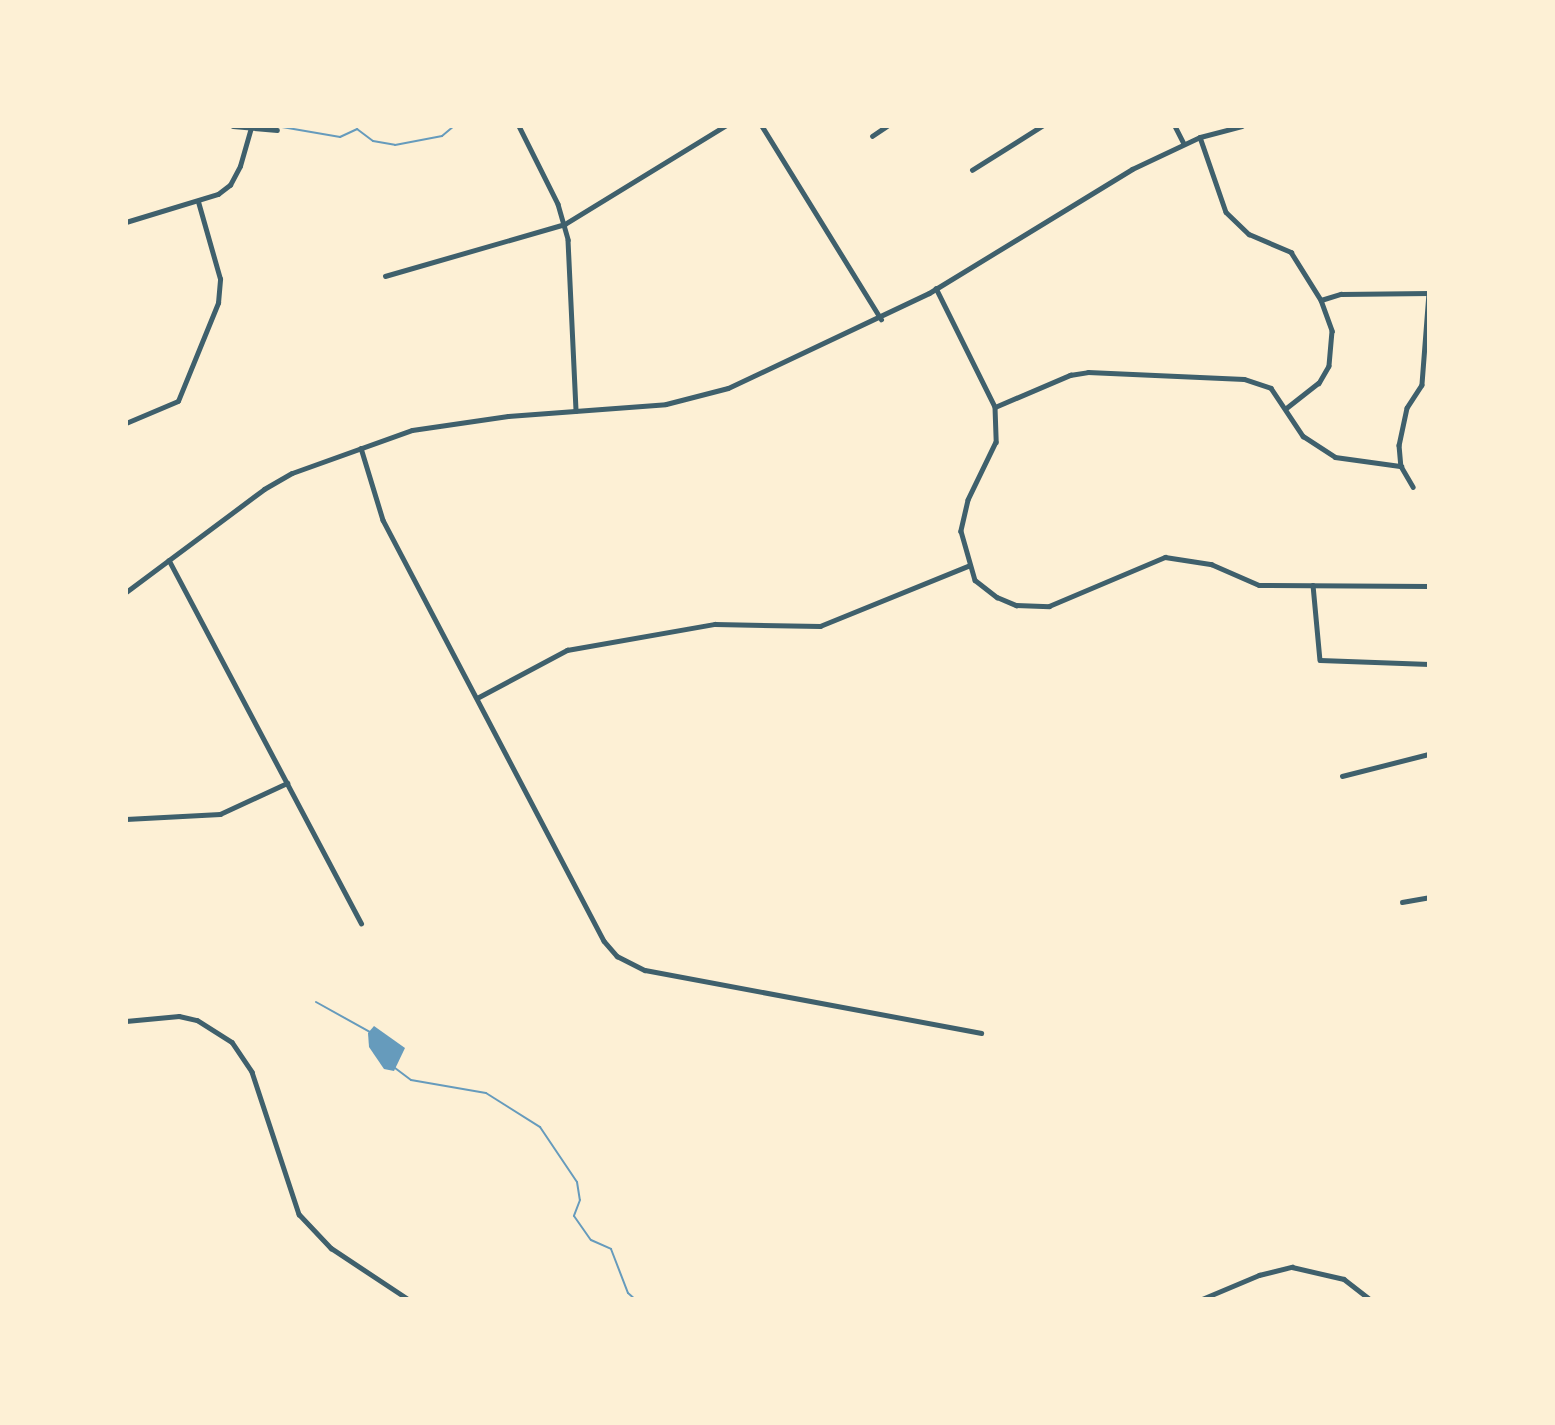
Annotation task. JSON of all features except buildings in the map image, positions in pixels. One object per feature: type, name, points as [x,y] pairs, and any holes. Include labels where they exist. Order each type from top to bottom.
[{"type":"street","points":[[233,126],[277,130]]},
{"type":"street","points":[[519,126],[565,224],[576,411]]},
{"type":"street","points":[[385,276],[565,224],[725,126]]},
{"type":"street","points":[[762,126],[881,319]]},
{"type":"street","points":[[872,136],[887,126]]},
{"type":"street","points":[[972,170],[1042,126]]},
{"type":"street","points":[[1175,126],[1184,144]]},
{"type":"street","points":[[126,592],[264,489],[360,447],[412,430],[465,421],[666,404],[717,392],[881,319],[1132,169],[1200,137],[1242,126]]},
{"type":"street","points":[[126,222],[198,202],[230,185],[248,147],[251,128]]},
{"type":"street","points":[[1200,137],[1226,212],[1250,234],[1291,252],[1321,300],[1332,331],[1329,366],[1313,389],[1286,409]]},
{"type":"street","points":[[126,423],[178,401],[218,303],[220,279],[198,202]]},
{"type":"street","points":[[936,288],[995,407],[996,442],[968,500],[961,531],[968,566],[975,580],[997,597],[1031,607],[1076,596],[1166,557],[1211,564],[1259,585],[1429,586]]},
{"type":"street","points":[[1321,300],[1340,294],[1429,292],[1426,363],[1422,385],[1401,427],[1401,466],[1413,487]]},
{"type":"street","points":[[995,407],[1070,375],[1109,372],[1261,383],[1286,409],[1303,436],[1335,457],[1401,466]]},
{"type":"street","points":[[360,447],[383,520],[604,941],[628,964],[981,1033]]},
{"type":"street","points":[[169,560],[361,923]]},
{"type":"street","points":[[477,698],[567,650],[715,624],[820,626],[968,566]]},
{"type":"street","points":[[1313,585],[1320,660],[1429,664]]},
{"type":"street","points":[[1342,776],[1429,754]]},
{"type":"street","points":[[126,819],[220,814],[287,783]]},
{"type":"street","points":[[1402,902],[1429,897]]},
{"type":"street","points":[[126,1021],[179,1016],[197,1020],[232,1042],[252,1072],[299,1214],[331,1248],[408,1299]]},
{"type":"street","points":[[1202,1299],[1259,1275],[1292,1267],[1344,1279],[1370,1299]]},
{"type":"water","points":[[374,1026],[405,1048],[394,1071],[384,1069],[369,1047],[368,1033]]},
{"type":"waterway","points":[[282,127],[340,137],[357,129],[373,141],[395,145],[442,136],[454,126]]},
{"type":"waterway","points":[[316,1002],[370,1032]]},
{"type":"waterway","points":[[395,1068],[411,1080],[486,1093],[540,1127],[577,1182],[580,1200],[574,1216],[591,1240],[611,1249],[628,1293],[635,1299]]}]
